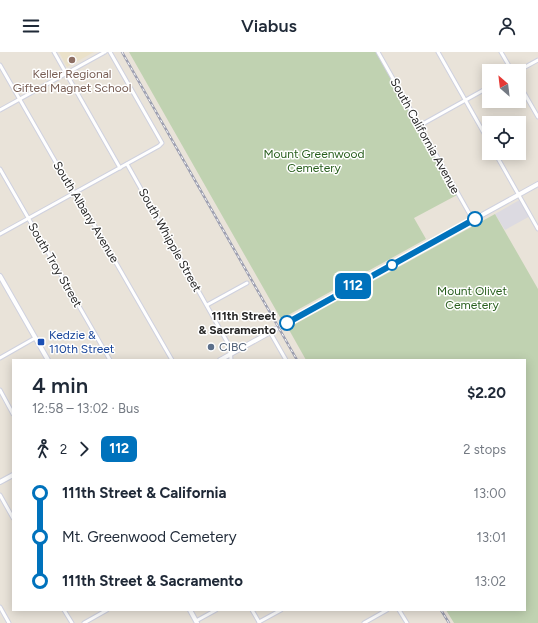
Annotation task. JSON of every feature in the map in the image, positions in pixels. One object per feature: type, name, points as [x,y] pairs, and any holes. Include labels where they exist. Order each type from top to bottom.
[{"type":"main road","points":[[222,359],[538,184]]},
{"type":"main road","points":[[0,276],[47,359]]},
{"type":"main road","points":[[0,482],[12,476]]},
{"type":"main road","points":[[190,611],[196,622]]},
{"type":"street","points":[[54,52],[120,168]]},
{"type":"street","points":[[0,110],[105,52]]},
{"type":"street","points":[[0,234],[162,144],[110,52]]},
{"type":"street","name":"South California Avenue","points":[[378,52],[472,220]]},
{"type":"street","points":[[438,52],[482,130]]},
{"type":"street","points":[[501,52],[508,64]]},
{"type":"street","points":[[526,67],[538,60]]},
{"type":"street","name":"South Albany Avenue","points":[[0,65],[171,359]]},
{"type":"street","points":[[419,126],[482,91]]},
{"type":"street","points":[[526,96],[538,117]]},
{"type":"street","points":[[499,160],[538,229]]},
{"type":"street","name":"South Whipple Street","points":[[127,164],[230,348],[231,359]]},
{"type":"street","name":"South Troy Street","points":[[0,169],[109,359]]},
{"type":"street","points":[[207,305],[247,283]]},
{"type":"street","points":[[270,332],[285,359]]},
{"type":"street","points":[[0,358],[35,338]]},
{"type":"street","points":[[0,390],[12,412]]},
{"type":"street","points":[[0,495],[12,516]]},
{"type":"street","points":[[0,607],[9,623]]},
{"type":"street","points":[[65,611],[72,623]]},
{"type":"street","points":[[84,623],[105,611]]},
{"type":"street","points":[[196,622],[214,611]]},
{"type":"street","points":[[253,611],[259,623],[278,611]]},
{"type":"street","points":[[364,623],[385,611]]},
{"type":"street","points":[[400,611],[407,623]]},
{"type":"shaded area","name":"Keller Regional Gifted Magnet School","points":[[59,52],[94,52],[67,67]]},
{"type":"shaded area","points":[[523,198],[532,215],[505,230],[495,214]]},
{"type":"green space","name":"Mount Greenwood Cemetery","points":[[129,52],[376,52],[457,195],[414,218],[426,239],[281,319]]},
{"type":"green space","name":"Mount Olivet Cemetery","points":[[495,214],[538,289],[538,623],[454,623],[447,611],[526,611],[526,359],[305,359],[288,328]]},
{"type":"railway","points":[[122,52],[296,359]]},
{"type":"railway","points":[[442,611],[449,623]]},
{"type":"bus line","name":"112","points":[[287,323],[475,219]]},
{"type":"place","name":"Keller Regional Gifted Magnet School","points":[[72,60]]},
{"type":"place","name":"111th Street & Sacramento","points":[[287,323]]},
{"type":"place","name":"Kedzie & 110th Street","points":[[41,342]]},
{"type":"place","name":"CIBC","points":[[211,347]]}]
